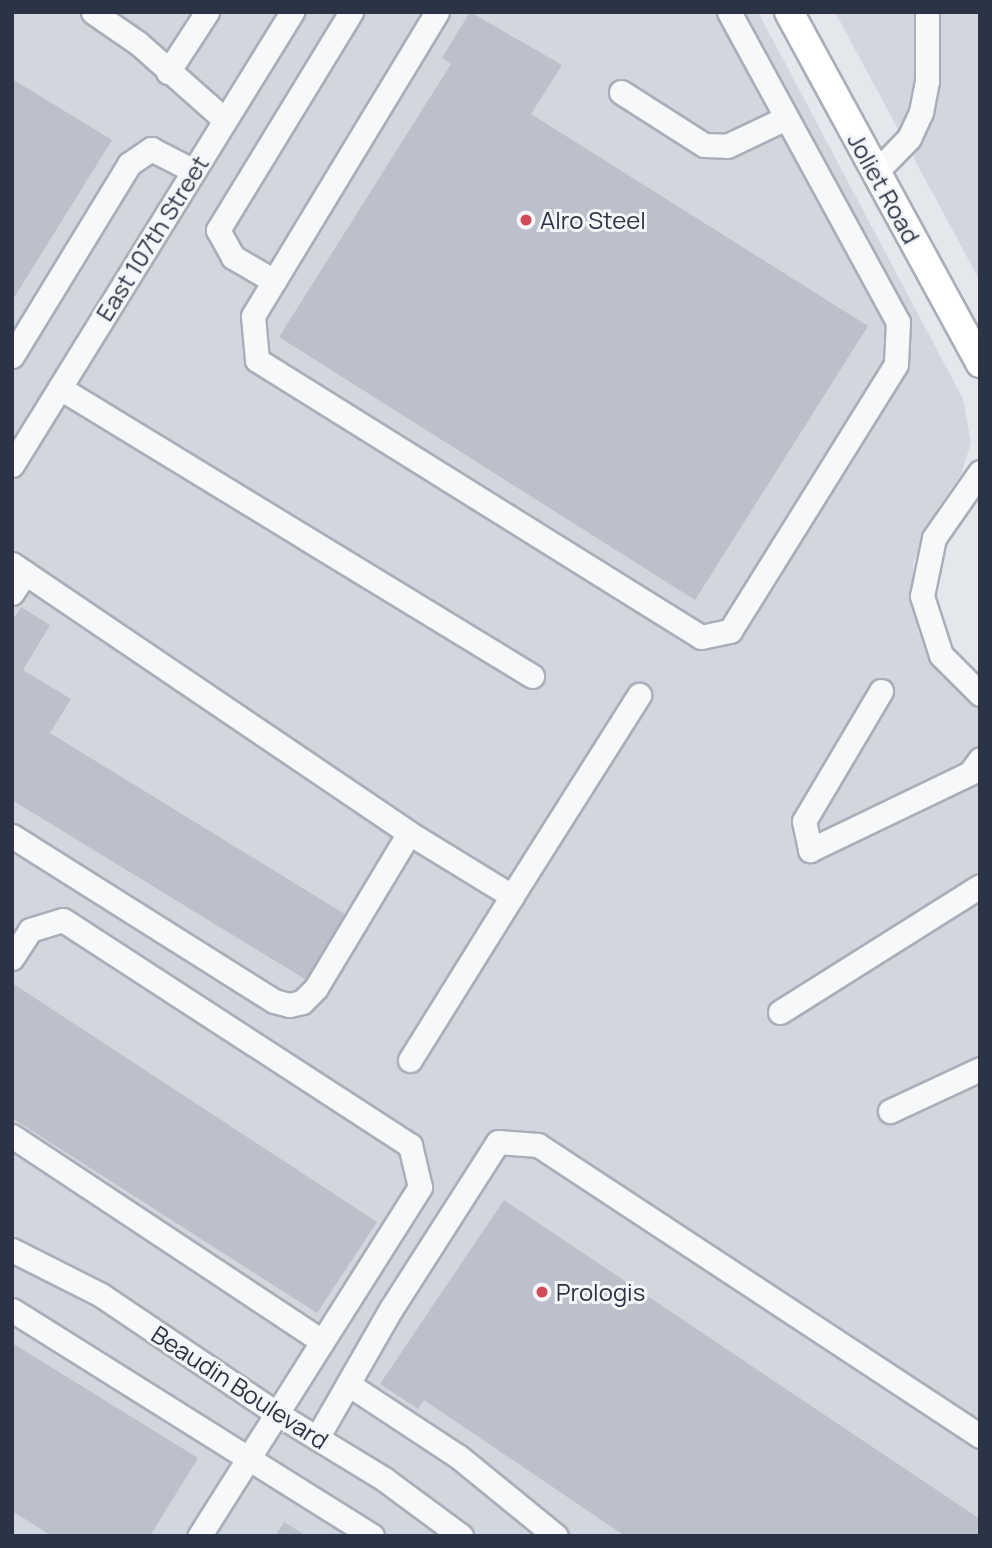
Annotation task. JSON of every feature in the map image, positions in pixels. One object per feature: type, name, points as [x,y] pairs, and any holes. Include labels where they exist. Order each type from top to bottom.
[{"type":"main road","name":"Joliet Road","points":[[789,12],[980,363]]},
{"type":"street","points":[[93,12],[225,120]]},
{"type":"street","points":[[168,72],[207,12]]},
{"type":"street","name":"East 107th Street","points":[[12,465],[292,12]]},
{"type":"street","points":[[274,281],[233,257],[218,230],[351,12]]},
{"type":"street","points":[[438,12],[253,316],[257,360],[701,637],[730,631],[896,364],[898,322],[729,12]]},
{"type":"street","points":[[875,173],[909,138],[921,112],[927,80],[927,12]]},
{"type":"street","points":[[621,92],[704,145],[727,146],[786,118]]},
{"type":"street","points":[[12,356],[129,164],[150,149],[194,171]]},
{"type":"street","points":[[60,388],[532,676]]},
{"type":"street","points":[[980,472],[934,538],[922,596],[942,655],[980,694]]},
{"type":"street","points":[[12,593],[18,569],[409,834],[512,896]]},
{"type":"street","points":[[881,691],[804,821],[810,850],[970,773],[980,759]]},
{"type":"street","points":[[410,1060],[639,695]]},
{"type":"street","points":[[12,836],[274,1001],[289,1005],[302,1002],[316,988],[409,834]]},
{"type":"street","points":[[780,1012],[980,886]]},
{"type":"street","points":[[12,958],[30,930],[63,920],[410,1145],[420,1187],[199,1536]]},
{"type":"street","points":[[890,1111],[980,1069]]},
{"type":"street","points":[[12,1136],[322,1341]]},
{"type":"street","points":[[317,1438],[498,1142],[538,1145],[980,1436]]},
{"type":"street","name":"Beaudin Boulevard","points":[[12,1250],[101,1295],[276,1413],[384,1479],[461,1536]]},
{"type":"street","points":[[12,1310],[372,1536]]},
{"type":"street","points":[[348,1384],[459,1457],[556,1536]]},
{"type":"shaded area","points":[[12,12],[758,12],[963,399],[971,443],[961,474],[936,511],[913,564],[918,631],[954,685],[980,704],[980,1536],[12,1536]]},
{"type":"shaded area","points":[[835,12],[980,12],[980,281]]},
{"type":"building","name":"Alro Steel","points":[[470,12],[562,65],[531,114],[868,326],[695,600],[279,337],[451,64],[442,58]]},
{"type":"building","points":[[12,79],[112,140],[12,301]]},
{"type":"building","points":[[21,607],[50,625],[23,670],[71,699],[50,733],[348,916],[308,981],[12,800],[12,621]]},
{"type":"building","points":[[12,983],[377,1222],[317,1313],[12,1118]]},
{"type":"building","name":"Prologis","points":[[504,1200],[980,1519],[980,1536],[625,1536],[424,1400],[418,1409],[380,1384]]},
{"type":"building","points":[[12,1343],[198,1458],[150,1536],[52,1536],[12,1511]]},
{"type":"building","points":[[284,1522],[307,1536],[275,1536]]},
{"type":"place","name":"Alro Steel","points":[[526,220]]},
{"type":"place","name":"Prologis","points":[[542,1292]]}]
